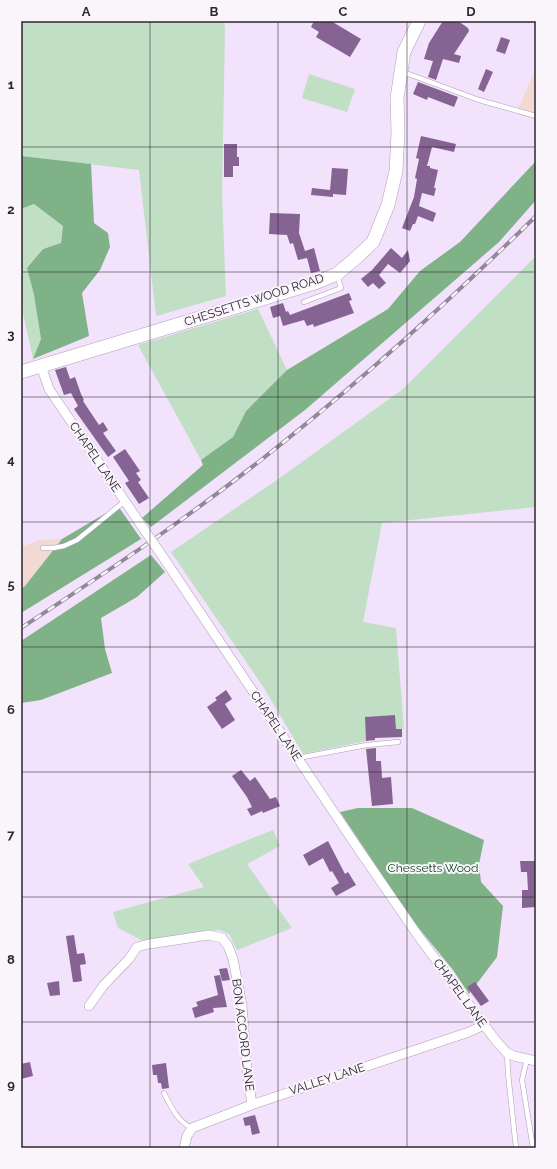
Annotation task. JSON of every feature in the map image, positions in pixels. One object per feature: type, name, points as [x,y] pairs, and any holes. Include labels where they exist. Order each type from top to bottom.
[{"type":"street","name":"CHESSETTS WOOD ROAD","points":[[21,372],[315,283],[337,274],[356,258],[373,242],[388,205],[396,171],[398,132],[397,98],[404,52],[419,21]]},
{"type":"street","name":"CHAPEL LANE","points":[[41,366],[49,389],[410,925],[496,1042],[508,1053],[532,1060]]},
{"type":"street","name":"BON ACCORD LANE","points":[[89,1006],[103,986],[129,959],[137,947],[209,935],[222,938],[228,946],[232,959],[242,1006],[247,1070],[252,1104]]},
{"type":"street","name":"VALLEY LANE","points":[[192,1128],[252,1104],[469,1032],[484,1025]]},
{"type":"street","points":[[184,1148],[187,1136],[192,1128]]},
{"type":"lane","points":[[401,72],[479,100],[536,116]]},
{"type":"lane","points":[[304,302],[341,288],[337,274]]},
{"type":"lane","points":[[43,548],[64,546],[77,540],[125,501]]},
{"type":"lane","points":[[298,758],[366,745],[398,742]]},
{"type":"lane","points":[[508,1053],[508,1073],[516,1148]]},
{"type":"lane","points":[[532,1060],[522,1080],[533,1148]]},
{"type":"lane","points":[[164,1093],[178,1118],[185,1125],[192,1128]]},
{"type":"shaded area","points":[[536,67],[536,120],[516,114]]},
{"type":"shaded area","points":[[62,539],[21,589],[21,547],[39,540]]},
{"type":"green space","points":[[21,21],[224,21],[222,195],[226,296],[156,316],[139,170],[21,156]]},
{"type":"green space","points":[[309,74],[355,89],[347,112],[302,98]]},
{"type":"green space","points":[[21,156],[91,164],[94,223],[108,233],[110,247],[100,270],[82,293],[89,336],[33,359],[41,339],[34,295],[27,268],[43,249],[61,243],[63,226],[34,204],[21,209]]},
{"type":"green space","points":[[536,161],[536,200],[499,242],[305,410],[151,527],[142,518],[203,465],[201,460],[233,437],[246,411],[287,370],[388,309],[420,271],[460,242]]},
{"type":"green space","points":[[34,204],[63,226],[61,243],[43,249],[27,268],[34,295],[41,339],[33,359],[21,304],[21,209]]},
{"type":"green space","points":[[536,256],[536,507],[382,523],[363,622],[396,628],[404,729],[396,729],[395,715],[365,717],[366,741],[303,754],[264,688],[171,552],[277,480],[403,389]]},
{"type":"green space","points":[[258,309],[287,370],[246,411],[233,437],[201,460],[138,345]]},
{"type":"green space","points":[[118,506],[141,539],[21,613],[21,589],[62,539]]},
{"type":"green space","points":[[151,555],[165,572],[137,597],[101,618],[105,649],[112,673],[41,700],[21,703],[21,641]]},
{"type":"green space","name":"Chessetts Wood","points":[[358,808],[412,808],[484,840],[479,864],[481,882],[503,906],[497,957],[469,994],[453,970],[413,921],[340,812]]},
{"type":"green space","points":[[273,830],[280,846],[247,864],[292,928],[237,950],[229,934],[219,930],[141,940],[118,928],[113,912],[204,887],[188,864]]},
{"type":"building","points":[[314,21],[331,21],[361,39],[350,57],[316,37],[319,32],[311,27]]},
{"type":"building","points":[[443,21],[458,21],[468,28],[469,31],[454,54],[461,56],[459,63],[443,59],[436,80],[428,77],[433,61],[424,59],[429,43]]},
{"type":"building","points":[[501,37],[510,40],[505,54],[496,51]]},
{"type":"building","points":[[486,69],[493,72],[484,92],[478,89]]},
{"type":"building","points":[[418,82],[458,97],[454,107],[428,97],[427,100],[413,94]]},
{"type":"building","points":[[421,136],[456,144],[454,152],[432,147],[427,166],[438,170],[434,188],[436,188],[434,196],[422,193],[419,206],[436,213],[433,222],[418,216],[410,231],[402,228],[414,197],[417,179],[415,178],[419,159],[416,158]]},
{"type":"building","points":[[224,144],[237,144],[239,166],[233,166],[233,177],[224,177]]},
{"type":"building","points":[[332,168],[348,169],[346,195],[333,194],[333,197],[311,195],[312,188],[330,190]]},
{"type":"building","points":[[270,213],[300,214],[299,233],[305,251],[314,248],[320,271],[311,273],[307,258],[298,260],[293,243],[290,244],[287,235],[269,234]]},
{"type":"building","points":[[391,248],[402,258],[408,250],[410,261],[400,273],[388,264],[379,275],[386,283],[379,289],[373,283],[368,287],[361,279],[372,270]]},
{"type":"building","points":[[349,293],[352,300],[349,301],[354,313],[314,327],[313,324],[307,326],[304,320],[283,326],[280,316],[273,318],[270,307],[283,303],[286,312],[288,311],[290,315]]},
{"type":"building","points":[[66,367],[70,379],[75,377],[84,400],[83,401],[99,425],[103,422],[108,430],[103,433],[116,451],[108,457],[74,409],[78,406],[71,393],[64,395],[55,370]]},
{"type":"building","points":[[125,449],[140,471],[136,473],[141,480],[138,482],[149,498],[139,504],[125,483],[129,481],[113,457]]},
{"type":"building","points":[[226,690],[232,699],[225,704],[235,720],[222,729],[207,707],[217,700],[215,698]]},
{"type":"building","points":[[395,715],[396,729],[402,729],[402,737],[375,738],[375,740],[366,741],[365,717]]},
{"type":"building","points":[[376,748],[376,761],[381,761],[382,778],[391,777],[393,804],[372,806],[366,749]]},
{"type":"building","points":[[241,770],[250,781],[255,777],[270,799],[276,797],[280,806],[251,816],[247,809],[252,807],[247,797],[232,776]]},
{"type":"building","points":[[328,841],[345,874],[348,872],[356,885],[336,896],[331,888],[339,883],[332,871],[330,872],[323,858],[309,866],[303,855]]},
{"type":"building","points":[[520,861],[536,861],[536,907],[522,908],[522,890],[528,890],[527,872],[521,872]]},
{"type":"building","points":[[74,935],[77,954],[84,953],[86,964],[80,965],[82,981],[76,982],[73,982],[66,936]]},
{"type":"building","points":[[227,968],[230,980],[222,981],[219,969]]},
{"type":"building","points":[[220,975],[227,1007],[213,1008],[214,1012],[195,1018],[192,1008],[198,1006],[196,1002],[218,995],[214,976]]},
{"type":"building","points":[[59,981],[60,995],[50,996],[47,983]]},
{"type":"building","points":[[475,982],[489,1001],[481,1006],[467,987]]},
{"type":"building","points":[[30,1062],[33,1076],[21,1079],[21,1064]]},
{"type":"building","points":[[166,1063],[169,1088],[162,1089],[161,1083],[158,1083],[157,1075],[153,1075],[152,1065]]},
{"type":"building","points":[[255,1115],[260,1133],[252,1135],[250,1125],[245,1126],[243,1118]]},
{"type":"railway","points":[[21,628],[159,536],[272,451],[318,414],[407,337],[536,216]]}]
